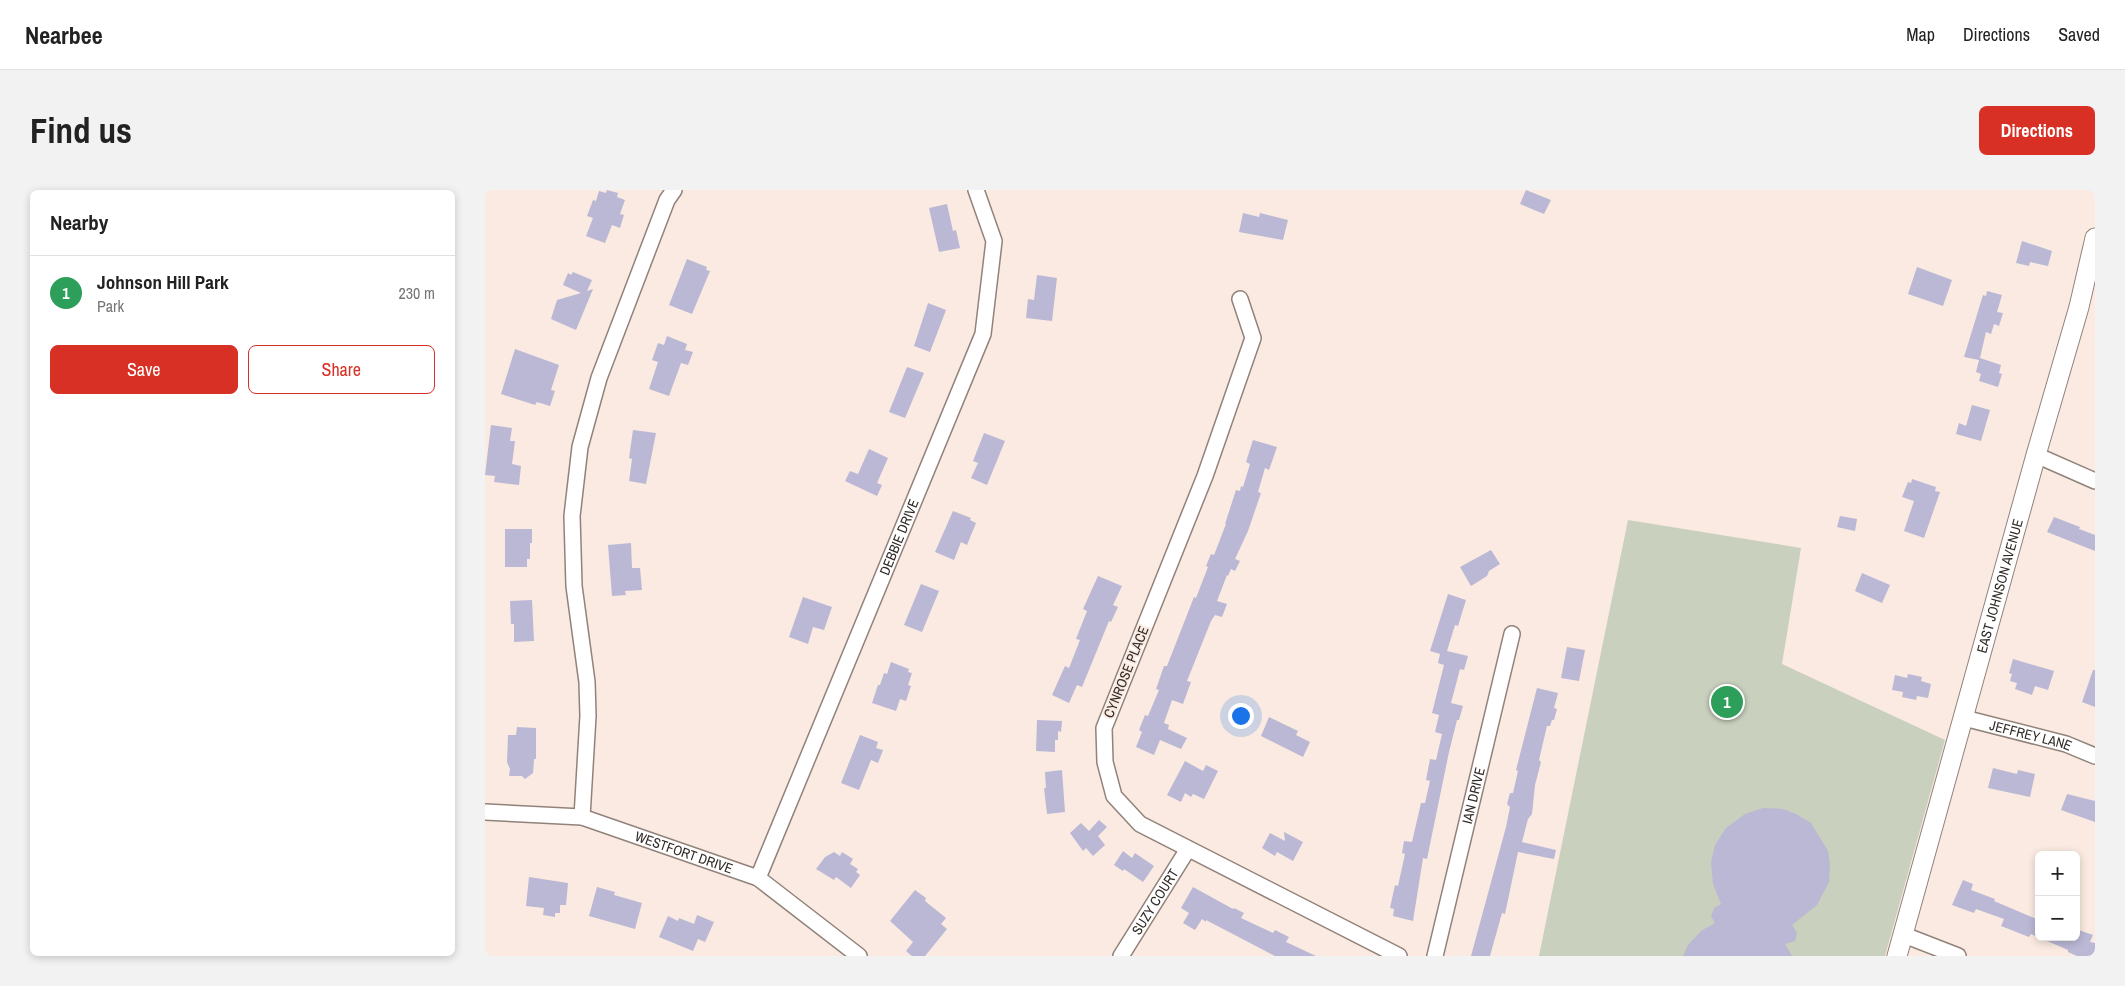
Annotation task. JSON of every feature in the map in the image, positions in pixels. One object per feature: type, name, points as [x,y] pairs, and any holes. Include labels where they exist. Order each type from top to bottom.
[{"type":"street","points":[[582,817],[587,682],[574,586],[572,516],[580,447],[599,378],[667,200],[675,190]]},
{"type":"street","name":"DEBBIE DRIVE","points":[[758,878],[983,334],[994,241],[976,190]]},
{"type":"street","name":"EAST JOHNSON AVENUE","points":[[1897,956],[2079,306],[2095,238]]},
{"type":"street","name":"CYNROSE PLACE","points":[[1240,299],[1253,338],[1205,476],[1104,728],[1105,762],[1114,796],[1140,824],[1399,956]]},
{"type":"street","points":[[2036,455],[2095,481]]},
{"type":"street","name":"IAN DRIVE","points":[[1435,956],[1512,634]]},
{"type":"street","name":"JEFFREY LANE","points":[[1964,718],[2066,744],[2095,756]]},
{"type":"street","name":"WESTFORT DRIVE","points":[[485,812],[582,817],[758,878],[859,956]]},
{"type":"street","name":"SUZY COURT","points":[[1121,956],[1188,848]]},
{"type":"street","points":[[1903,934],[1958,956]]},
{"type":"green space","points":[[1628,520],[1801,548],[1782,664],[1945,740],[1885,956],[1539,956]]},
{"type":"building","points":[[607,190],[618,193],[617,197],[625,200],[620,214],[624,215],[620,228],[612,225],[605,243],[586,236],[593,218],[587,216],[593,200],[596,201],[599,191],[606,193]]},
{"type":"building","points":[[1526,190],[1551,200],[1544,214],[1520,204]]},
{"type":"building","points":[[947,204],[953,231],[956,230],[960,248],[939,252],[929,208]]},
{"type":"building","points":[[1243,213],[1259,217],[1260,213],[1288,220],[1283,240],[1239,232]]},
{"type":"building","points":[[2022,241],[2052,251],[2048,266],[2030,262],[2029,266],[2016,263]]},
{"type":"building","points":[[687,259],[707,267],[706,270],[710,271],[692,314],[669,305]]},
{"type":"building","points":[[1917,267],[1952,280],[1943,306],[1908,294]]},
{"type":"building","points":[[573,272],[592,280],[587,291],[593,289],[576,330],[551,319],[557,300],[581,293],[563,285],[568,273],[571,275]]},
{"type":"building","points":[[1037,275],[1057,278],[1052,321],[1026,318],[1028,299],[1034,300]]},
{"type":"building","points":[[1987,291],[2002,295],[1997,312],[2003,313],[1999,326],[1994,324],[1991,334],[1986,332],[1980,358],[2001,365],[1999,373],[2002,374],[1998,387],[1979,381],[1981,374],[1976,372],[1979,360],[1964,357],[1983,295],[1986,296]]},
{"type":"building","points":[[928,303],[946,310],[930,352],[914,346]]},
{"type":"building","points":[[667,336],[687,344],[685,350],[693,352],[688,365],[681,363],[669,396],[649,389],[658,362],[652,360],[658,343],[664,345]]},
{"type":"building","points":[[515,349],[559,365],[551,390],[555,391],[550,406],[537,402],[535,405],[501,394]]},
{"type":"building","points":[[907,367],[924,373],[905,418],[889,412]]},
{"type":"building","points":[[1972,405],[1990,410],[1981,441],[1956,434],[1959,423],[1966,426]]},
{"type":"building","points":[[491,425],[512,428],[510,441],[515,441],[512,464],[521,466],[519,485],[494,482],[495,476],[485,475]]},
{"type":"building","points":[[633,430],[656,433],[646,484],[629,481],[632,459],[629,458]]},
{"type":"building","points":[[984,433],[1005,441],[987,485],[971,478],[978,463],[973,461]]},
{"type":"building","points":[[1253,440],[1277,447],[1269,470],[1265,468],[1258,492],[1261,493],[1248,531],[1235,559],[1240,561],[1235,571],[1231,569],[1227,575],[1217,601],[1227,604],[1222,617],[1215,615],[1211,621],[1187,681],[1191,682],[1183,704],[1172,700],[1164,723],[1169,725],[1168,729],[1187,738],[1181,749],[1160,740],[1154,755],[1136,747],[1142,732],[1139,730],[1145,715],[1148,716],[1159,690],[1156,689],[1164,666],[1167,666],[1194,597],[1196,598],[1211,554],[1214,555],[1236,490],[1240,491],[1241,486],[1243,487],[1250,464],[1246,462]]},
{"type":"building","points":[[869,449],[888,458],[877,483],[882,485],[877,496],[845,481],[850,471],[858,474]]},
{"type":"building","points":[[1912,479],[1936,487],[1935,491],[1940,492],[1924,538],[1904,531],[1914,501],[1902,497],[1908,482],[1911,483]]},
{"type":"building","points":[[953,511],[971,518],[970,520],[976,523],[967,545],[961,542],[954,560],[935,552]]},
{"type":"building","points":[[1840,516],[1857,519],[1855,531],[1837,527]]},
{"type":"building","points":[[2054,517],[2095,535],[2095,551],[2047,532]]},
{"type":"building","points":[[505,529],[532,529],[530,559],[527,559],[527,567],[505,567]]},
{"type":"building","points":[[631,543],[632,568],[640,568],[642,590],[625,591],[626,595],[612,596],[608,545]]},
{"type":"building","points":[[1491,550],[1500,564],[1489,571],[1487,576],[1471,586],[1460,567]]},
{"type":"building","points":[[1862,573],[1890,585],[1882,603],[1855,591]]},
{"type":"building","points":[[1098,576],[1122,586],[1113,605],[1118,607],[1111,622],[1109,621],[1082,687],[1077,685],[1069,703],[1052,695],[1065,666],[1069,668],[1080,640],[1076,639],[1087,611],[1083,609]]},
{"type":"building","points":[[921,584],[939,591],[922,632],[904,625]]},
{"type":"building","points":[[1448,594],[1466,600],[1458,626],[1455,625],[1447,651],[1468,656],[1464,670],[1460,669],[1451,703],[1463,706],[1459,720],[1457,720],[1449,752],[1427,859],[1423,858],[1413,921],[1393,916],[1394,909],[1390,908],[1395,885],[1398,886],[1405,854],[1402,853],[1404,841],[1412,842],[1421,803],[1425,803],[1430,781],[1426,780],[1430,759],[1436,760],[1442,734],[1435,732],[1439,715],[1432,713],[1444,665],[1438,663],[1440,654],[1430,651]]},
{"type":"building","points":[[803,597],[832,607],[824,630],[813,627],[808,644],[789,637]]},
{"type":"building","points":[[532,600],[534,641],[514,642],[514,624],[511,624],[510,601]]},
{"type":"building","points":[[1567,647],[1585,650],[1579,681],[1561,678]]},
{"type":"building","points":[[2013,659],[2054,671],[2048,690],[2035,686],[2032,695],[2015,689],[2017,683],[2010,681],[2012,674],[2009,673]]},
{"type":"building","points":[[891,662],[909,669],[908,672],[912,673],[908,685],[911,686],[906,701],[900,699],[896,711],[872,703],[878,685],[880,685],[884,673],[887,674]]},
{"type":"building","points":[[2093,670],[2095,670],[2095,707],[2082,702]]},
{"type":"building","points":[[1908,674],[1922,677],[1921,681],[1931,684],[1928,698],[1917,696],[1916,700],[1902,697],[1903,692],[1892,690],[1895,675],[1907,678]]},
{"type":"building","points":[[1537,688],[1558,693],[1554,708],[1557,709],[1554,720],[1552,720],[1550,726],[1547,726],[1539,760],[1541,762],[1535,785],[1532,814],[1528,819],[1522,842],[1556,850],[1554,859],[1518,852],[1505,914],[1502,913],[1490,956],[1471,956],[1506,827],[1510,807],[1507,804],[1510,793],[1513,793],[1518,771],[1516,770]]},
{"type":"building","points":[[1269,717],[1298,731],[1296,735],[1310,742],[1303,757],[1261,736]]},
{"type":"building","points":[[1037,720],[1062,721],[1061,732],[1058,731],[1058,740],[1055,740],[1055,752],[1036,751]]},
{"type":"building","points":[[517,727],[536,728],[536,759],[534,759],[533,773],[525,779],[522,776],[509,776],[510,769],[507,762],[508,735],[516,735]]},
{"type":"building","points":[[860,735],[878,742],[876,748],[883,750],[878,763],[871,760],[859,790],[841,783]]},
{"type":"building","points":[[1185,761],[1203,771],[1206,765],[1218,771],[1204,799],[1193,794],[1191,797],[1185,793],[1181,802],[1167,795]]},
{"type":"building","points":[[1993,768],[2017,774],[2018,770],[2035,774],[2030,797],[1988,788]]},
{"type":"building","points":[[1062,770],[1065,812],[1047,814],[1044,788],[1046,788],[1045,772]]},
{"type":"building","points":[[2067,794],[2095,801],[2095,822],[2061,810]]},
{"type":"building","points":[[1763,808],[1783,809],[1811,823],[1828,851],[1830,865],[1829,882],[1817,905],[1792,925],[1797,933],[1795,941],[1785,944],[1792,956],[1683,956],[1688,945],[1701,931],[1715,923],[1711,916],[1714,908],[1721,904],[1713,884],[1711,862],[1715,845],[1726,828],[1745,814]]},
{"type":"building","points":[[1099,820],[1107,827],[1098,836],[1105,845],[1093,856],[1086,848],[1083,851],[1070,833],[1081,823],[1089,831]]},
{"type":"building","points":[[1284,832],[1303,842],[1293,861],[1277,852],[1275,856],[1262,848],[1270,833],[1285,841]]},
{"type":"building","points":[[1123,851],[1132,858],[1135,853],[1154,866],[1143,882],[1124,869],[1123,871],[1114,865]]},
{"type":"building","points":[[834,852],[840,856],[842,852],[853,859],[850,864],[858,869],[856,872],[860,875],[851,888],[836,877],[834,880],[816,869],[825,857]]},
{"type":"building","points":[[529,877],[568,883],[566,905],[560,905],[560,913],[555,913],[555,917],[543,915],[544,908],[526,906]]},
{"type":"building","points":[[1963,880],[1973,884],[1971,890],[2035,918],[2035,936],[2031,934],[2029,937],[2001,926],[2004,919],[1976,909],[1974,913],[1952,905]]},
{"type":"building","points":[[597,887],[615,892],[614,895],[642,903],[635,929],[589,916]]},
{"type":"building","points":[[1193,887],[1244,913],[1241,918],[1273,933],[1275,930],[1289,937],[1286,942],[1316,956],[1275,956],[1202,919],[1195,930],[1183,923],[1189,913],[1181,908]]},
{"type":"building","points":[[915,890],[946,918],[941,924],[947,929],[925,956],[912,956],[906,951],[913,942],[890,921]]},
{"type":"building","points":[[697,915],[714,922],[705,942],[698,939],[693,951],[659,937],[668,916],[678,921],[679,918],[694,924]]},
{"type":"building","points":[[2080,930],[2093,935],[2090,942],[2095,943],[2095,956],[2077,956],[2068,952],[2068,950],[2047,941],[2080,941]]},
{"type":"place","name":"Johnson Hill Park","points":[[1727,702]]}]
